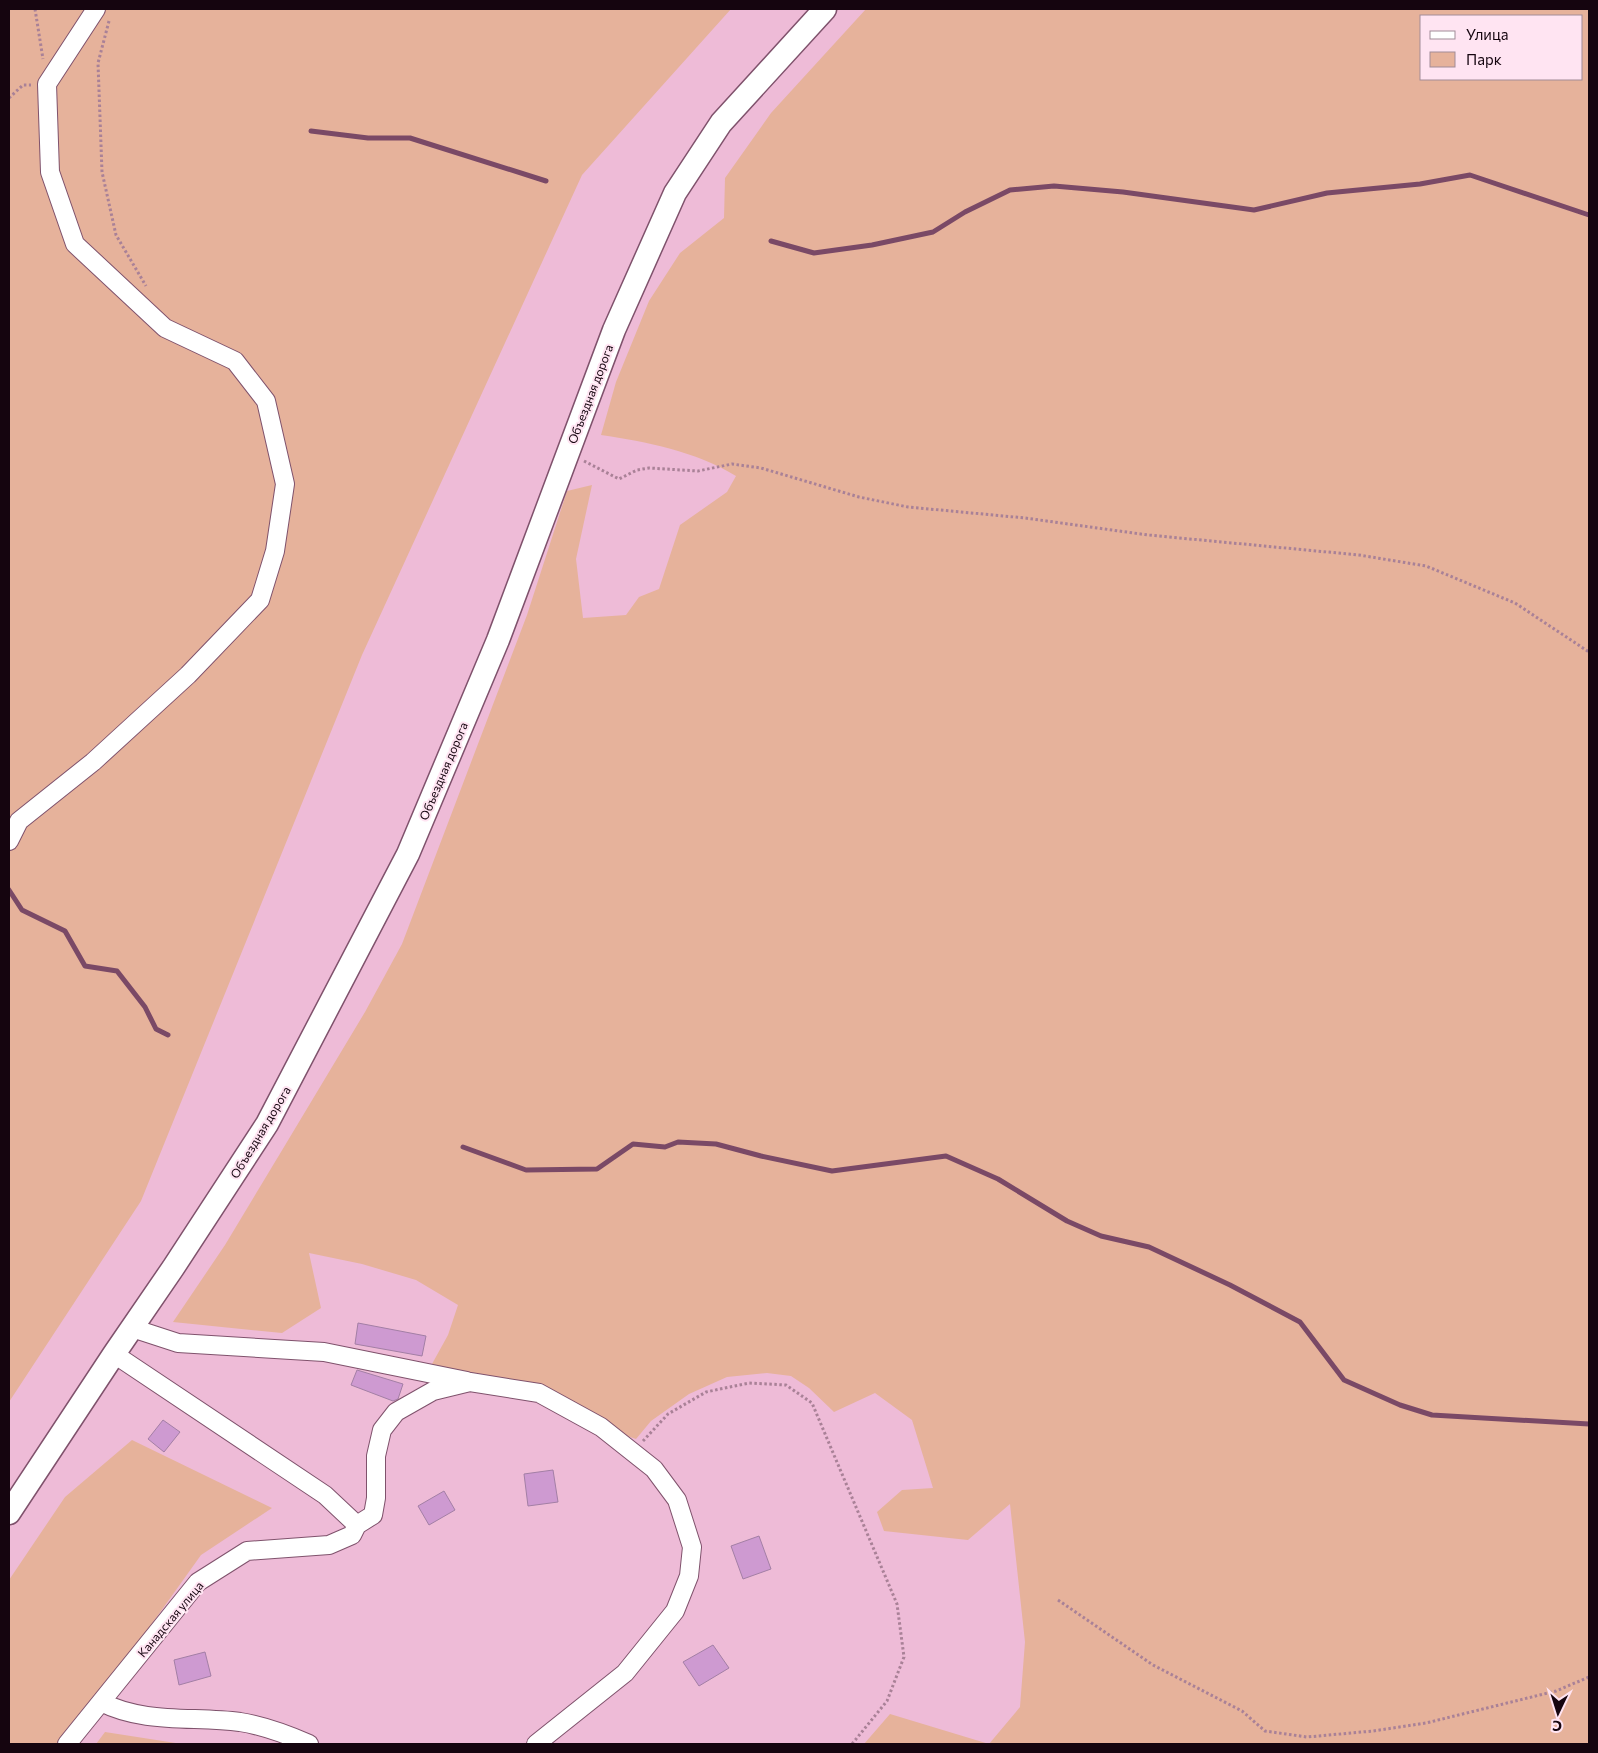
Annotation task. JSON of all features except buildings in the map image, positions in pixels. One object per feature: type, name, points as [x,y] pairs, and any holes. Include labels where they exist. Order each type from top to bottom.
[{"type":"main road","name":"Объездная дорога","points":[[9,1512],[114,1354],[174,1268],[267,1124],[408,854],[498,640],[614,330],[675,194],[722,123],[825,9]]},
{"type":"street","points":[[9,840],[19,821],[93,762],[159,702],[260,600],[275,552],[285,484],[266,401],[235,361],[165,328],[76,244],[50,172],[47,84],[104,10]]},
{"type":"street","points":[[132,1328],[178,1342],[324,1352],[470,1382]]},
{"type":"street","points":[[114,1354],[325,1495],[357,1525]]},
{"type":"street","name":"Канадская улица","points":[[67,1744],[198,1582],[247,1551],[329,1545],[352,1535],[357,1525],[373,1515],[376,1498],[376,1456],[382,1430],[396,1412],[433,1390],[470,1382],[539,1393],[601,1427],[654,1469],[677,1500],[692,1547],[689,1576],[675,1612],[625,1673],[536,1744]]},
{"type":"street","points":[[101,1702],[118,1710],[157,1718],[240,1722],[277,1730],[309,1744]]},
{"type":"path","points":[[9,98],[23,85],[47,84],[35,9]]},
{"type":"path","points":[[104,10],[98,62],[102,172],[116,235],[148,290]]},
{"type":"path","points":[[568,452],[618,479],[637,470],[649,468],[698,470],[732,464],[761,468],[859,497],[908,507],[1026,518],[1148,535],[1359,555],[1426,566],[1515,603],[1589,652]]},
{"type":"path","points":[[633,1452],[668,1414],[706,1392],[750,1383],[786,1385],[812,1403],[897,1604],[904,1658],[887,1701],[852,1744]]},
{"type":"path","points":[[1058,1600],[1153,1665],[1242,1711],[1265,1731],[1307,1737],[1373,1731],[1426,1723],[1556,1691],[1589,1677]]},
{"type":"green space","points":[[9,9],[731,9],[582,175],[362,655],[141,1201],[9,1402]]},
{"type":"green space","points":[[866,9],[1589,9],[1589,1744],[989,1744],[1020,1707],[1025,1642],[1010,1504],[968,1540],[884,1531],[877,1512],[902,1490],[933,1488],[912,1420],[875,1393],[834,1412],[809,1388],[791,1376],[767,1373],[727,1377],[689,1394],[651,1421],[636,1439],[538,1388],[499,1377],[452,1370],[432,1364],[448,1335],[458,1305],[416,1280],[362,1264],[309,1253],[321,1308],[282,1333],[173,1322],[225,1245],[365,1012],[402,944],[527,615],[567,491],[592,485],[576,559],[583,618],[626,615],[639,597],[659,589],[680,525],[727,492],[736,476],[720,467],[687,454],[653,444],[601,435],[616,382],[649,301],[680,253],[724,218],[725,178],[771,113]]},
{"type":"green space","points":[[132,1440],[272,1508],[201,1555],[121,1667],[58,1744],[9,1744],[9,1580],[65,1497]]},
{"type":"green space","points":[[890,1714],[989,1744],[864,1744]]},
{"type":"green space","points":[[105,1732],[182,1744],[96,1744]]},
{"type":"waterway","points":[[311,131],[368,138],[410,138],[546,181]]},
{"type":"waterway","points":[[771,241],[814,253],[872,245],[933,232],[965,212],[1010,190],[1054,186],[1123,192],[1254,210],[1327,193],[1420,184],[1470,175],[1589,215]]},
{"type":"waterway","points":[[9,890],[22,910],[65,931],[85,966],[117,971],[145,1007],[156,1029],[168,1035]]},
{"type":"waterway","points":[[463,1147],[526,1170],[597,1169],[633,1144],[665,1147],[678,1142],[716,1144],[832,1171],[946,1156],[998,1179],[1067,1221],[1101,1236],[1149,1247],[1230,1285],[1300,1322],[1344,1380],[1400,1405],[1432,1415],[1589,1424]]}]
